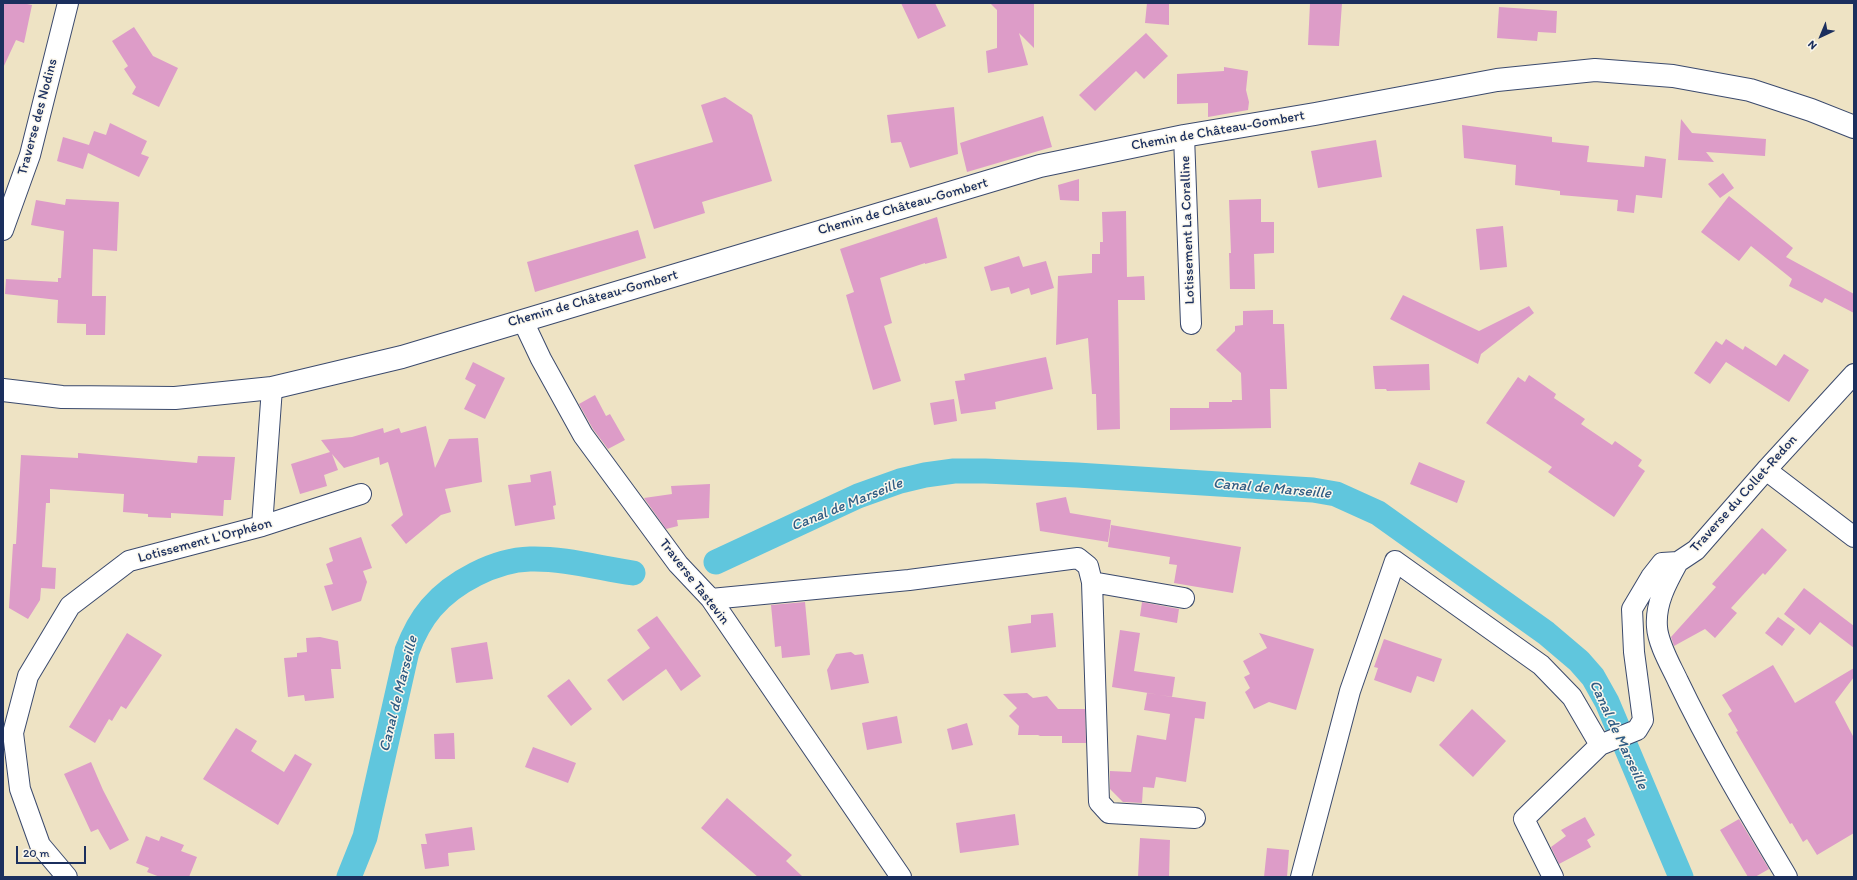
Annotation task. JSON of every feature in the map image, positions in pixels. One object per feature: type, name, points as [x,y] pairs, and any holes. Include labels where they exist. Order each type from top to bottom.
[{"type":"street","name":"Traverse des Nodins","points":[[3,230],[30,155],[68,3]]},
{"type":"street","name":"Chemin de Château-Gombert","points":[[3,390],[62,397],[175,398],[272,388],[402,356],[1040,166],[1184,136],[1315,114],[1497,80],[1595,70],[1673,76],[1750,90],[1811,110],[1854,127]]},
{"type":"street","name":"Chemin de Château-Gombert","points":[[1811,110],[1854,118]]},
{"type":"street","name":"Lotissement La Coralline","points":[[1184,136],[1191,324]]},
{"type":"street","name":"Traverse Tastevin","points":[[523,321],[541,359],[583,435],[678,564],[711,599],[901,877]]},
{"type":"street","name":"Traverse du Collet-Redon","points":[[1553,877],[1524,819],[1600,745],[1637,730],[1643,720],[1634,652],[1632,609],[1651,577],[1662,563],[1678,562],[1696,550],[1766,470],[1854,374]]},
{"type":"street","points":[[262,526],[272,388]]},
{"type":"street","points":[[1766,470],[1854,537]]},
{"type":"street","name":"Lotissement L'Orphéon","points":[[67,877],[40,845],[20,790],[13,733],[28,676],[70,606],[129,561],[262,526],[361,494]]},
{"type":"street","points":[[711,599],[909,580],[1078,558],[1088,566],[1092,582],[1099,802],[1108,813],[1195,818]]},
{"type":"street","points":[[1301,877],[1350,691],[1395,561],[1541,665],[1572,697],[1600,745]]},
{"type":"street","points":[[1678,562],[1661,595],[1657,627],[1664,652],[1687,699],[1742,800],[1787,877]]},
{"type":"street","points":[[1092,582],[1184,598]]},
{"type":"building","points":[[3,3],[22,3],[32,5],[24,43],[16,40],[3,68]]},
{"type":"building","points":[[901,3],[935,3],[946,26],[918,39]]},
{"type":"building","points":[[990,3],[1034,3],[1034,48],[1019,33],[1028,65],[988,73],[986,51],[997,48],[997,10]]},
{"type":"building","points":[[1147,3],[1169,3],[1169,25],[1145,23]]},
{"type":"building","points":[[1310,3],[1342,3],[1339,46],[1308,45]]},
{"type":"building","points":[[1499,7],[1557,11],[1556,33],[1538,32],[1537,41],[1497,38]]},
{"type":"building","points":[[134,27],[153,56],[178,68],[159,107],[132,94],[136,87],[124,69],[128,66],[112,41]]},
{"type":"building","points":[[1146,33],[1168,56],[1144,79],[1136,71],[1095,111],[1079,95]]},
{"type":"building","points":[[1224,67],[1248,71],[1246,90],[1249,102],[1248,110],[1208,117],[1208,103],[1177,104],[1177,74],[1224,71]]},
{"type":"building","points":[[725,97],[752,115],[772,181],[702,202],[705,213],[654,229],[634,165],[713,142],[701,105]]},
{"type":"building","points":[[954,107],[958,154],[910,168],[901,142],[891,143],[887,115]]},
{"type":"building","points":[[1043,116],[1052,147],[967,172],[960,143]]},
{"type":"building","points":[[1681,119],[1692,133],[1766,139],[1765,156],[1706,152],[1714,162],[1678,160]]},
{"type":"building","points":[[110,123],[147,141],[141,154],[149,157],[139,177],[88,153],[83,169],[57,161],[63,137],[89,145],[94,131],[106,135]]},
{"type":"building","points":[[1462,125],[1552,137],[1552,142],[1589,146],[1587,162],[1644,167],[1645,156],[1666,159],[1662,198],[1636,195],[1634,213],[1617,211],[1618,200],[1560,195],[1560,191],[1515,185],[1516,165],[1464,158]]},
{"type":"building","points":[[1376,140],[1382,177],[1318,188],[1311,151]]},
{"type":"building","points":[[1723,173],[1734,188],[1720,198],[1708,184]]},
{"type":"building","points":[[1079,179],[1079,201],[1060,200],[1058,185]]},
{"type":"building","points":[[1729,196],[1793,248],[1786,257],[1854,294],[1854,313],[1825,298],[1822,303],[1789,286],[1792,279],[1751,246],[1739,261],[1701,232]]},
{"type":"building","points":[[66,199],[119,202],[117,251],[93,249],[92,296],[106,296],[105,335],[86,335],[86,324],[57,323],[58,300],[5,294],[6,279],[58,282],[58,278],[61,278],[64,231],[31,225],[36,200],[65,205]]},
{"type":"building","points":[[1261,199],[1261,222],[1274,222],[1274,253],[1254,254],[1255,289],[1230,289],[1229,253],[1231,253],[1229,200]]},
{"type":"building","points":[[1126,211],[1127,277],[1144,276],[1145,300],[1118,300],[1120,429],[1097,430],[1096,394],[1092,394],[1088,338],[1056,345],[1058,276],[1092,273],[1092,254],[1100,254],[1100,242],[1103,242],[1102,212]]},
{"type":"building","points":[[937,217],[947,258],[925,263],[880,278],[892,323],[884,326],[901,381],[873,390],[846,295],[854,292],[840,249]]},
{"type":"building","points":[[1503,226],[1507,267],[1480,270],[1476,229]]},
{"type":"building","points":[[638,230],[646,258],[535,292],[527,262]]},
{"type":"building","points":[[1019,256],[1023,267],[1046,261],[1054,288],[1031,295],[1029,288],[1011,294],[1009,287],[991,291],[984,267]]},
{"type":"building","points":[[1403,295],[1479,331],[1529,306],[1534,313],[1481,354],[1478,364],[1390,319]]},
{"type":"building","points":[[1273,310],[1273,324],[1284,324],[1287,389],[1270,389],[1271,428],[1170,430],[1170,408],[1209,408],[1209,402],[1232,402],[1232,400],[1242,400],[1241,373],[1216,350],[1235,331],[1235,326],[1243,325],[1243,311]]},
{"type":"building","points":[[1726,339],[1743,350],[1745,346],[1776,366],[1784,354],[1809,370],[1789,402],[1726,362],[1710,384],[1694,373],[1716,341],[1722,345]]},
{"type":"building","points":[[1046,357],[1053,389],[995,402],[996,409],[961,414],[955,381],[965,380],[964,374]]},
{"type":"building","points":[[473,362],[505,378],[485,419],[464,409],[476,385],[465,379]]},
{"type":"building","points":[[1429,364],[1430,390],[1387,391],[1386,389],[1375,389],[1373,366]]},
{"type":"building","points":[[1529,375],[1556,394],[1554,398],[1585,419],[1581,424],[1612,445],[1615,441],[1642,460],[1638,466],[1645,471],[1614,517],[1548,472],[1552,467],[1486,423],[1518,377],[1525,382]]},
{"type":"building","points":[[595,395],[606,416],[610,414],[625,440],[608,449],[593,429],[579,404]]},
{"type":"building","points":[[954,399],[957,421],[934,425],[930,403]]},
{"type":"building","points":[[426,426],[435,468],[449,439],[478,438],[482,482],[445,489],[451,512],[441,515],[406,544],[391,525],[403,515],[388,462],[380,465],[379,457],[344,468],[332,454],[338,470],[324,475],[327,486],[300,494],[291,464],[330,452],[321,440],[352,437],[383,428],[384,433],[399,428],[401,433]]},
{"type":"building","points":[[78,453],[197,463],[198,456],[235,457],[231,500],[224,500],[223,516],[171,513],[171,518],[148,517],[148,514],[123,512],[124,494],[50,489],[50,503],[46,503],[42,567],[56,568],[55,589],[41,588],[40,600],[28,619],[9,608],[13,544],[16,544],[21,455],[78,458]]},
{"type":"building","points":[[1419,462],[1465,481],[1457,503],[1410,484]]},
{"type":"building","points":[[551,471],[556,505],[553,506],[555,519],[515,526],[508,485],[531,482],[530,475]]},
{"type":"building","points":[[710,484],[709,518],[677,520],[678,526],[666,529],[644,498],[672,494],[671,486]]},
{"type":"building","points":[[1066,497],[1070,513],[1111,520],[1108,542],[1040,531],[1036,503]]},
{"type":"building","points":[[1111,525],[1241,547],[1233,593],[1174,583],[1177,565],[1169,564],[1170,557],[1108,547]]},
{"type":"building","points":[[1762,528],[1787,550],[1765,575],[1763,573],[1731,608],[1737,613],[1715,638],[1705,629],[1674,646],[1671,637],[1716,587],[1712,584]]},
{"type":"building","points":[[361,537],[372,568],[363,571],[367,582],[361,601],[332,611],[324,586],[333,584],[326,564],[333,561],[329,548]]},
{"type":"building","points":[[1804,588],[1854,626],[1854,648],[1820,622],[1810,635],[1784,614]]},
{"type":"building","points":[[805,602],[810,655],[782,658],[781,646],[775,647],[771,605]]},
{"type":"building","points":[[1142,602],[1179,609],[1177,623],[1140,616]]},
{"type":"building","points":[[1053,613],[1056,647],[1011,653],[1008,626],[1031,623],[1031,615]]},
{"type":"building","points":[[657,616],[701,676],[681,691],[666,669],[623,701],[607,680],[650,648],[637,630]]},
{"type":"building","points":[[1778,617],[1795,629],[1782,646],[1765,633]]},
{"type":"building","points":[[1120,630],[1140,633],[1134,671],[1175,677],[1172,697],[1112,687]]},
{"type":"building","points":[[127,633],[162,655],[126,709],[121,706],[112,721],[109,719],[95,743],[69,727]]},
{"type":"building","points":[[1259,633],[1314,649],[1296,710],[1269,702],[1254,709],[1245,692],[1250,688],[1244,677],[1250,674],[1243,661],[1267,648]]},
{"type":"building","points":[[320,637],[338,641],[341,669],[331,669],[334,698],[305,701],[304,695],[288,697],[284,658],[297,657],[297,653],[307,652],[306,638]]},
{"type":"building","points":[[1384,639],[1442,659],[1434,682],[1417,676],[1411,693],[1374,680],[1378,668],[1374,667]]},
{"type":"building","points":[[487,642],[493,679],[456,683],[451,648]]},
{"type":"building","points":[[851,652],[855,655],[863,654],[869,683],[831,690],[827,670],[836,654]]},
{"type":"building","points":[[1773,665],[1795,703],[1854,668],[1854,677],[1835,702],[1854,738],[1854,833],[1817,855],[1807,839],[1803,842],[1792,823],[1790,824],[1736,732],[1738,731],[1728,714],[1732,711],[1722,695]]},
{"type":"building","points":[[569,679],[592,709],[571,726],[547,696]]},
{"type":"building","points":[[1027,693],[1033,698],[1047,696],[1058,709],[1085,709],[1086,743],[1062,743],[1062,736],[1018,735],[1019,726],[1009,716],[1017,708],[1003,694]]},
{"type":"building","points":[[1147,693],[1206,702],[1204,719],[1195,718],[1186,782],[1156,777],[1154,788],[1143,787],[1142,803],[1123,802],[1110,789],[1110,771],[1131,772],[1137,735],[1166,740],[1170,714],[1144,710]]},
{"type":"building","points":[[1472,709],[1506,741],[1473,777],[1439,745]]},
{"type":"building","points":[[897,716],[902,743],[867,750],[862,723]]},
{"type":"building","points":[[967,723],[973,745],[952,750],[947,729]]},
{"type":"building","points":[[236,728],[257,741],[251,751],[284,772],[295,754],[312,764],[278,825],[203,779]]},
{"type":"building","points":[[454,733],[455,759],[435,759],[434,734]]},
{"type":"building","points":[[533,747],[576,763],[568,783],[525,767]]},
{"type":"building","points":[[91,762],[103,790],[129,840],[110,850],[98,829],[91,832],[64,774]]},
{"type":"building","points":[[727,798],[792,855],[786,861],[803,877],[758,877],[701,828]]},
{"type":"building","points":[[1015,814],[1019,845],[960,853],[956,823]]},
{"type":"building","points":[[1585,817],[1595,835],[1587,840],[1591,847],[1559,864],[1551,847],[1566,836],[1561,830]]},
{"type":"building","points":[[1739,819],[1769,869],[1755,877],[1748,877],[1720,830]]},
{"type":"building","points":[[472,827],[475,850],[448,853],[449,866],[425,869],[421,844],[427,844],[425,834]]},
{"type":"building","points":[[146,836],[159,841],[161,836],[184,845],[181,851],[197,857],[189,877],[160,877],[147,872],[149,868],[136,863]]},
{"type":"building","points":[[1140,838],[1170,840],[1169,877],[1138,877]]},
{"type":"building","points":[[1267,848],[1289,850],[1287,877],[1264,877]]},
{"type":"waterway","name":"Canal de Marseille","points":[[716,562],[858,496],[900,481],[925,475],[954,471],[1077,475],[1313,490],[1336,494],[1378,513],[1546,633],[1579,661],[1593,677],[1607,702],[1681,877]]},
{"type":"waterway","name":"Canal de Marseille","points":[[349,877],[365,837],[407,651],[423,618],[440,598],[463,581],[476,574],[503,563],[517,560],[556,560],[633,573]]}]
